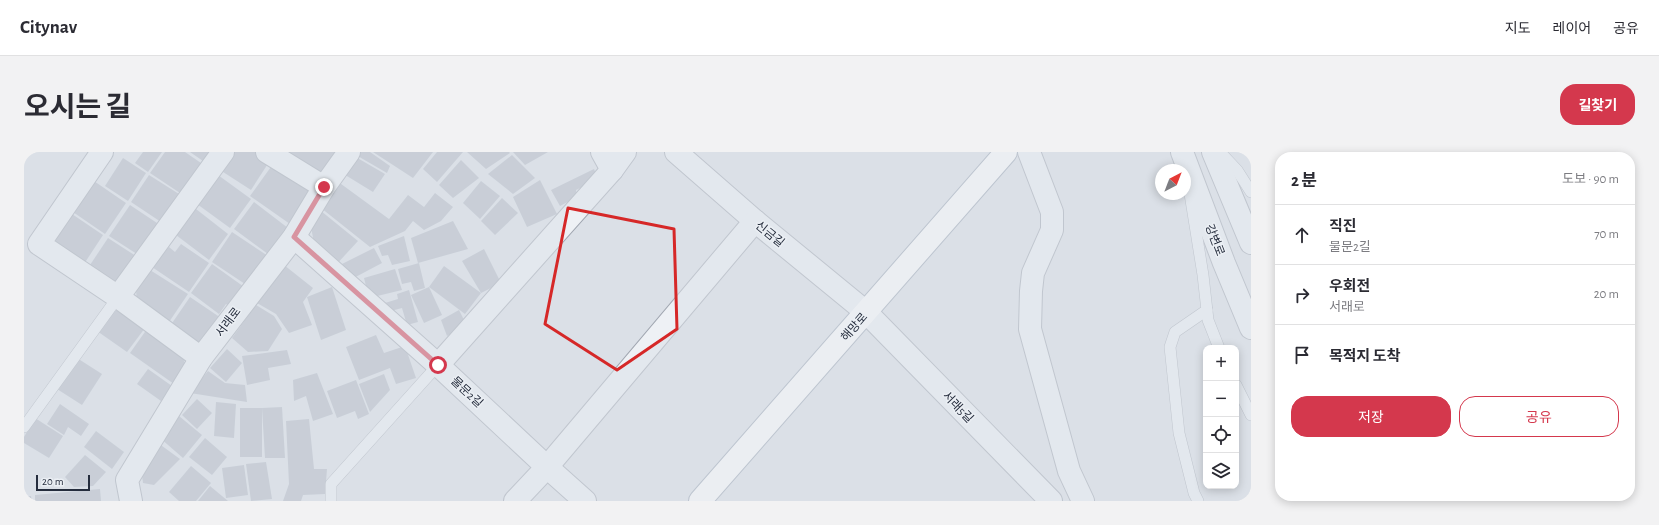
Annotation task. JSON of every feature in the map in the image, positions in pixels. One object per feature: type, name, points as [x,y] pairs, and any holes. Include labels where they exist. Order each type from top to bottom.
[{"type":"main road","name":"해망로","points":[[700,501],[1006,152]]},
{"type":"street","points":[[102,152],[39,244],[118,297],[201,358]]},
{"type":"street","points":[[118,297],[223,152]]},
{"type":"street","points":[[267,152],[324,187]]},
{"type":"street","name":"서래로","points":[[131,501],[127,480],[201,358],[294,237],[324,187],[349,152]]},
{"type":"street","points":[[438,365],[607,161],[625,152]]},
{"type":"street","name":"신금길","points":[[676,152],[755,221],[866,312]]},
{"type":"street","points":[[1029,152],[1052,212],[1052,230],[1033,273],[1030,329],[1069,471],[1083,501]]},
{"type":"street","points":[[1213,152],[1251,243]]},
{"type":"street","name":"강변로","points":[[1184,157],[1224,263],[1251,328]]},
{"type":"street","points":[[515,501],[547,467],[755,221]]},
{"type":"street","name":"물문2길","points":[[294,237],[438,365],[585,501]]},
{"type":"street","name":"서래5길","points":[[866,312],[1051,501]]},
{"type":"lane","points":[[1220,152],[1237,170],[1251,192]]},
{"type":"lane","points":[[1184,157],[1208,320],[1218,345]]},
{"type":"lane","points":[[24,427],[118,297]]},
{"type":"lane","points":[[1198,501],[1194,493],[1179,433],[1170,347],[1175,332],[1207,310]]},
{"type":"lane","points":[[331,501],[331,484],[438,365]]},
{"type":"lane","points":[[1239,391],[1251,415]]},
{"type":"highlighted area","points":[[568,208],[674,229],[677,329],[617,370],[545,324]]},
{"type":"building","points":[[143,152],[162,152],[148,172],[135,163]]},
{"type":"building","points":[[165,152],[185,152],[201,163],[180,193],[150,173]]},
{"type":"building","points":[[190,152],[209,152],[203,161]]},
{"type":"building","points":[[230,152],[260,152],[271,159],[251,190],[220,170]]},
{"type":"building","points":[[283,152],[335,152],[323,173]]},
{"type":"building","points":[[358,152],[370,152],[390,166],[387,173],[356,155]]},
{"type":"building","points":[[373,152],[433,152],[413,178]]},
{"type":"building","points":[[437,152],[463,152],[437,182],[423,169]]},
{"type":"building","points":[[467,152],[509,152],[510,153],[486,169]]},
{"type":"building","points":[[513,152],[548,152],[525,165]]},
{"type":"building","points":[[512,155],[535,178],[513,194],[488,174]]},
{"type":"building","points":[[354,156],[385,174],[373,192],[342,173]]},
{"type":"building","points":[[123,158],[146,173],[128,201],[105,186]]},
{"type":"building","points":[[461,160],[479,178],[453,198],[439,185]]},
{"type":"building","points":[[273,164],[313,192],[290,224],[250,196]]},
{"type":"building","points":[[594,169],[598,179],[576,190],[577,197],[560,206],[551,190]]},
{"type":"building","points":[[149,175],[179,194],[161,222],[131,202]]},
{"type":"building","points":[[218,175],[251,199],[230,228],[197,204]]},
{"type":"building","points":[[91,179],[126,203],[105,234],[70,210]]},
{"type":"building","points":[[540,180],[557,214],[527,227],[513,197]]},
{"type":"building","points":[[337,181],[389,219],[408,195],[424,207],[435,193],[453,207],[441,221],[424,230],[413,221],[405,231],[370,247],[321,208]]},
{"type":"building","points":[[481,181],[500,196],[480,219],[463,203]]},
{"type":"building","points":[[502,198],[518,213],[495,235],[481,221]]},
{"type":"building","points":[[254,202],[288,228],[268,254],[234,229]]},
{"type":"building","points":[[130,205],[160,225],[140,256],[109,236]]},
{"type":"building","points":[[196,209],[228,234],[209,260],[176,235]]},
{"type":"building","points":[[321,211],[358,241],[334,267],[314,243],[311,227]]},
{"type":"building","points":[[69,212],[103,235],[84,264],[52,241]]},
{"type":"building","points":[[453,221],[468,249],[418,263],[411,238]]},
{"type":"building","points":[[232,232],[268,256],[248,286],[212,262]]},
{"type":"building","points":[[404,236],[410,261],[392,265],[388,255],[382,256],[378,246]]},
{"type":"building","points":[[108,238],[139,258],[116,283],[90,265]]},
{"type":"building","points":[[181,244],[209,263],[189,292],[152,267],[169,247],[175,252]]},
{"type":"building","points":[[374,248],[382,263],[348,281],[340,265]]},
{"type":"building","points":[[484,249],[501,283],[481,293],[462,261]]},
{"type":"building","points":[[419,263],[425,288],[414,291],[411,282],[402,284],[398,269]]},
{"type":"building","points":[[212,264],[247,289],[233,309],[226,304],[219,314],[191,293]]},
{"type":"building","points":[[284,265],[313,288],[303,302],[312,325],[289,333],[276,314],[257,303]]},
{"type":"building","points":[[444,266],[481,293],[465,314],[429,287]]},
{"type":"building","points":[[395,269],[402,290],[369,298],[364,278]]},
{"type":"building","points":[[150,270],[188,294],[167,325],[137,304],[136,289]]},
{"type":"building","points":[[332,287],[346,330],[321,340],[307,297]]},
{"type":"building","points":[[429,287],[442,315],[424,323],[411,295]]},
{"type":"building","points":[[409,290],[418,322],[407,325],[402,308],[387,312],[385,303],[398,299],[397,294]]},
{"type":"building","points":[[190,297],[221,318],[203,345],[193,338],[190,343],[168,329]]},
{"type":"building","points":[[256,305],[274,316],[282,329],[268,351],[248,352],[232,338]]},
{"type":"building","points":[[120,310],[145,328],[127,352],[97,331],[110,312]]},
{"type":"building","points":[[459,310],[466,324],[447,336],[441,320]]},
{"type":"building","points":[[147,329],[181,353],[186,366],[174,384],[130,353]]},
{"type":"building","points":[[376,335],[384,353],[405,346],[416,378],[396,384],[390,368],[359,380],[346,347]]},
{"type":"building","points":[[227,349],[242,363],[226,382],[210,368]]},
{"type":"building","points":[[287,350],[291,364],[268,368],[270,380],[247,385],[242,356]]},
{"type":"building","points":[[77,358],[102,374],[82,405],[57,389]]},
{"type":"building","points":[[148,369],[172,386],[161,401],[137,384]]},
{"type":"building","points":[[208,371],[225,383],[245,385],[247,402],[190,393]]},
{"type":"building","points":[[317,373],[333,414],[313,421],[306,396],[294,401],[293,380]]},
{"type":"building","points":[[384,374],[390,390],[370,412],[359,384]]},
{"type":"building","points":[[356,380],[369,414],[358,419],[355,411],[337,418],[327,391]]},
{"type":"building","points":[[197,399],[212,413],[197,429],[182,415]]},
{"type":"building","points":[[216,402],[236,404],[234,438],[214,436]]},
{"type":"building","points":[[60,404],[89,424],[81,436],[68,427],[64,435],[47,424]]},
{"type":"building","points":[[282,407],[285,458],[265,458],[262,408]]},
{"type":"building","points":[[240,408],[262,408],[262,457],[240,457]]},
{"type":"building","points":[[179,416],[202,435],[183,458],[160,438]]},
{"type":"building","points":[[35,418],[63,436],[49,458],[24,443],[24,437]]},
{"type":"building","points":[[309,419],[314,469],[327,469],[325,494],[303,495],[301,501],[283,501],[289,484],[286,421]]},
{"type":"building","points":[[96,431],[124,452],[112,469],[84,447]]},
{"type":"building","points":[[205,438],[227,457],[212,475],[189,457]]},
{"type":"building","points":[[158,443],[180,459],[154,485],[143,483],[141,468]]},
{"type":"building","points":[[85,455],[106,472],[93,486],[74,487],[65,477]]},
{"type":"building","points":[[266,462],[272,499],[251,501],[246,464]]},
{"type":"building","points":[[244,465],[248,495],[226,498],[222,468]]},
{"type":"building","points":[[191,466],[211,483],[196,501],[179,501],[169,492]]},
{"type":"building","points":[[210,486],[228,501],[198,501]]},
{"type":"building","points":[[100,489],[101,501],[35,501],[35,495]]},
{"type":"building","points":[[31,496],[32,501],[24,501],[24,497]]},
{"type":"route","points":[[324,187],[294,237],[438,365]]}]
